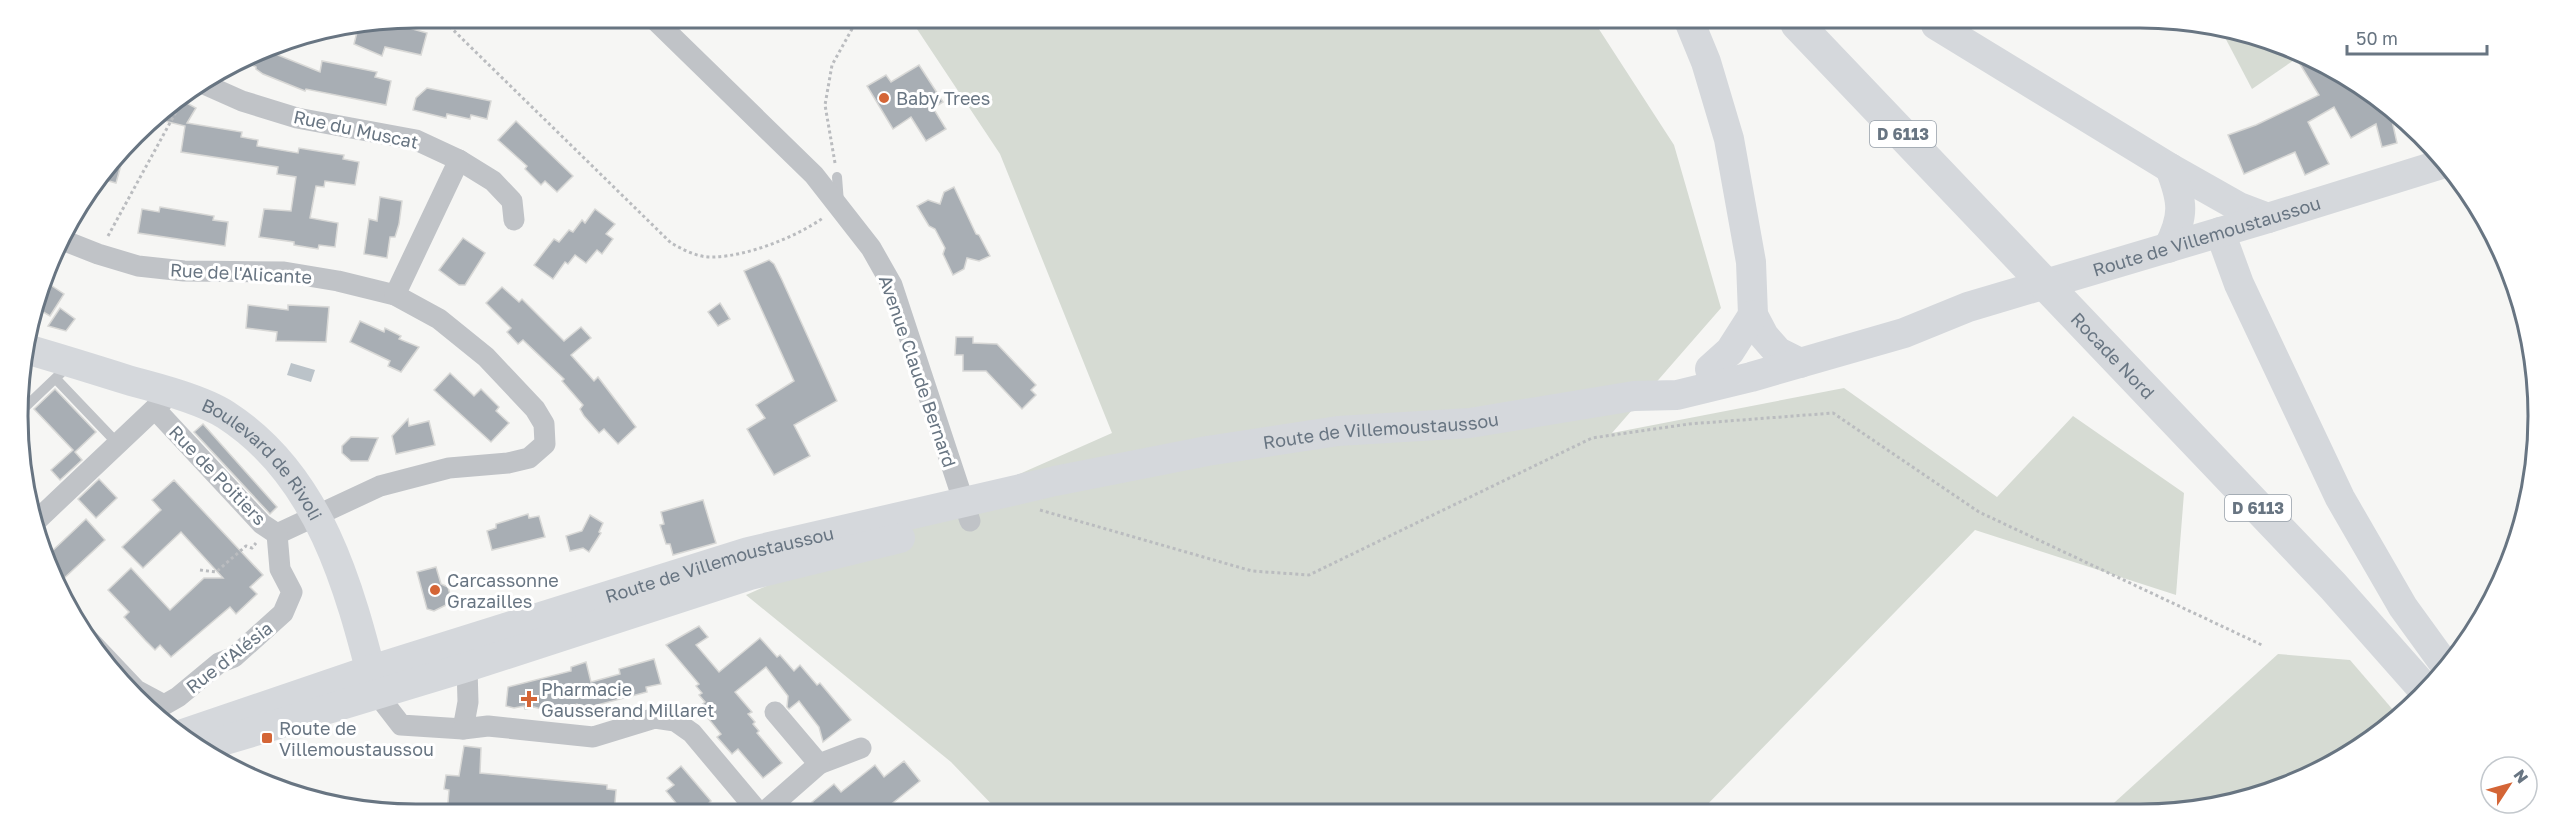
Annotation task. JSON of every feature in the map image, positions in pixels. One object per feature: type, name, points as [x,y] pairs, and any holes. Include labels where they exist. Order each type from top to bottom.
[{"type":"main road","name":"Rocade Nord","points":[[1801,28],[2333,586],[2420,685]]},
{"type":"street","name":"Avenue Claude Bernard","points":[[663,28],[814,175],[871,248],[892,285],[966,512]]},
{"type":"street","points":[[1692,28],[1706,62],[1729,139],[1751,262],[1753,315],[1764,336],[1789,357]]},
{"type":"street","points":[[1942,28],[2170,168],[2239,207],[2268,218]]},
{"type":"street","name":"Rue du Muscat","points":[[211,87],[243,101],[297,118],[416,140],[459,160],[493,181],[512,201],[514,220]]},
{"type":"street","points":[[395,295],[459,160]]},
{"type":"street","name":"Route de Villemoustaussou","points":[[191,732],[374,682],[479,663],[750,575],[966,512],[1055,482],[1207,452],[1338,431],[1470,423],[1634,396],[1677,395],[1752,377],[1789,357],[1901,316],[1968,307],[2436,166]]},
{"type":"street","points":[[2168,248],[2179,228],[2182,213],[2178,189],[2170,168]]},
{"type":"street","points":[[2220,232],[2239,284],[2340,498],[2403,607],[2442,660]]},
{"type":"street","name":"Rue de l'Alicante","points":[[70,243],[138,266],[184,271],[284,272],[338,281],[395,295],[439,319],[486,357],[535,409],[544,424],[545,444],[529,458],[508,463],[449,468],[380,486],[317,516]]},
{"type":"street","points":[[1710,369],[1730,351],[1753,315]]},
{"type":"street","name":"Boulevard de Rivoli","points":[[34,354],[64,371],[163,400],[225,414],[261,444],[304,492],[317,516],[341,569],[374,682]]},
{"type":"street","name":"Route de Villemoustaussou","points":[[1634,396],[1710,369],[1789,357]]},
{"type":"street","name":"Rue de Poitiers","points":[[42,516],[163,400],[272,531],[317,516]]},
{"type":"street","name":"Route de Villemoustaussou","points":[[208,744],[374,682],[437,649],[748,552],[966,512],[1023,505],[1128,468]]},
{"type":"street","name":"Rue d'Alésia","points":[[164,705],[178,697],[219,663],[234,657],[283,613],[292,592],[280,569],[272,531]]},
{"type":"street","points":[[437,649],[479,663],[462,729]]},
{"type":"street","points":[[374,682],[401,725],[462,729],[488,726],[593,737],[655,718],[675,721],[692,733],[752,804]]},
{"type":"street","points":[[152,700],[164,705],[168,714]]},
{"type":"street","points":[[775,712],[819,764]]},
{"type":"street","points":[[773,804],[819,764],[861,748]]},
{"type":"lane","points":[[837,177],[840,206]]},
{"type":"lane","points":[[28,404],[64,371],[118,444]]},
{"type":"path","points":[[451,28],[670,243],[692,254],[714,257],[764,247],[803,232],[840,206]]},
{"type":"path","points":[[837,177],[825,105],[832,65],[853,28]]},
{"type":"path","points":[[98,254],[175,113]]},
{"type":"path","points":[[1023,505],[1252,571],[1309,575],[1592,438],[1689,424],[1833,413],[1979,512],[2264,646]]},
{"type":"path","points":[[200,570],[216,572],[246,546],[252,548],[272,531]]},
{"type":"shaded area","points":[[916,28],[1598,28],[1674,145],[1721,308],[1612,433],[1844,388],[1997,497],[2073,416],[2184,493],[2176,595],[1975,530],[1708,804],[991,804],[951,762],[746,595],[1112,433],[1000,154]]},
{"type":"shaded area","points":[[2225,38],[2265,49],[2294,60],[2252,89]]},
{"type":"shaded area","points":[[291,363],[315,370],[311,382],[287,375]]},
{"type":"shaded area","points":[[2278,654],[2350,660],[2393,710],[2334,753],[2265,784],[2191,801],[2166,804],[2113,804]]},
{"type":"building","points":[[410,28],[427,33],[421,55],[385,47],[382,56],[354,44],[357,34],[366,32]]},
{"type":"building","points":[[277,55],[320,72],[322,61],[377,72],[375,77],[391,81],[386,105],[306,89],[305,91],[263,74],[253,65]]},
{"type":"building","points":[[2299,63],[2334,80],[2377,109],[2392,122],[2397,143],[2382,147],[2376,124],[2351,138],[2334,107],[2308,122],[2329,164],[2305,175],[2295,152],[2244,174],[2228,135],[2256,125],[2319,95]]},
{"type":"building","points":[[919,65],[943,102],[933,108],[946,129],[926,141],[911,117],[893,129],[867,86],[886,75],[891,82]]},
{"type":"building","points":[[427,88],[491,101],[487,119],[471,115],[470,119],[447,114],[446,118],[413,110],[416,98]]},
{"type":"building","points":[[188,104],[196,108],[187,123],[242,132],[241,137],[258,140],[257,146],[298,153],[299,148],[344,155],[343,159],[359,162],[355,185],[325,181],[324,187],[316,186],[310,218],[338,223],[335,247],[319,245],[318,249],[294,245],[294,242],[259,237],[264,209],[291,211],[296,177],[277,174],[278,167],[181,152],[185,126],[165,121]]},
{"type":"building","points":[[516,121],[573,176],[557,192],[545,181],[541,185],[525,169],[527,166],[498,140]]},
{"type":"building","points":[[121,166],[116,183],[108,181]]},
{"type":"building","points":[[954,187],[976,234],[979,235],[990,256],[979,261],[967,258],[964,269],[953,275],[943,254],[945,248],[935,229],[929,226],[917,206],[928,200],[940,204],[944,192]]},
{"type":"building","points":[[380,197],[402,201],[399,224],[395,237],[390,237],[387,258],[364,254],[369,219],[377,221]]},
{"type":"building","points":[[160,207],[214,216],[213,220],[228,222],[225,246],[138,233],[142,209],[159,212]]},
{"type":"building","points":[[595,209],[615,224],[606,234],[613,239],[602,254],[597,250],[586,263],[575,255],[568,264],[565,262],[553,279],[534,265],[554,239],[559,242],[569,230],[573,232],[582,220],[585,223]]},
{"type":"building","points":[[463,238],[485,253],[465,285],[459,285],[439,270]]},
{"type":"building","points":[[769,260],[774,264],[782,280],[837,401],[794,425],[810,456],[774,475],[747,429],[765,418],[756,405],[794,381],[744,271]]},
{"type":"building","points":[[51,286],[64,294],[50,316],[43,312]]},
{"type":"building","points":[[502,287],[519,302],[522,299],[564,341],[581,327],[591,338],[571,355],[594,381],[598,377],[636,427],[618,444],[604,429],[599,433],[584,416],[580,409],[583,405],[562,381],[564,379],[523,340],[518,344],[507,332],[511,328],[486,303]]},
{"type":"building","points":[[720,303],[730,319],[718,326],[708,312]]},
{"type":"building","points":[[248,305],[288,310],[288,305],[329,307],[326,342],[276,341],[277,332],[246,328]]},
{"type":"building","points":[[60,308],[75,319],[66,331],[48,326]]},
{"type":"building","points":[[360,321],[384,332],[385,328],[401,336],[399,339],[419,347],[401,372],[388,366],[390,361],[350,342]]},
{"type":"building","points":[[956,337],[973,337],[973,343],[997,344],[1036,385],[1031,390],[1036,395],[1022,409],[986,371],[963,371],[963,355],[955,355]]},
{"type":"building","points":[[450,373],[474,396],[481,389],[499,407],[496,411],[509,423],[491,442],[434,390]]},
{"type":"building","points":[[55,389],[96,432],[75,452],[82,460],[60,480],[51,470],[73,450],[34,409]]},
{"type":"building","points":[[408,419],[409,426],[429,421],[435,445],[396,454],[392,436]]},
{"type":"building","points":[[203,424],[277,507],[270,514],[194,432]]},
{"type":"building","points":[[351,437],[378,438],[368,461],[351,461],[342,453],[342,446]]},
{"type":"building","points":[[99,479],[117,498],[96,518],[78,499]]},
{"type":"building","points":[[174,480],[263,575],[250,587],[257,594],[236,614],[230,607],[171,657],[160,645],[155,650],[145,640],[124,617],[129,612],[108,590],[131,568],[170,610],[204,578],[223,578],[181,532],[143,568],[122,547],[161,510],[152,500]]},
{"type":"building","points":[[703,500],[716,543],[673,555],[670,544],[666,544],[660,525],[664,524],[661,512]]},
{"type":"building","points":[[528,514],[529,518],[539,516],[545,537],[492,550],[487,531],[496,528],[496,524]]},
{"type":"building","points":[[590,515],[603,523],[599,532],[601,533],[589,552],[583,548],[570,551],[566,536],[582,531]]},
{"type":"building","points":[[86,519],[105,540],[64,578],[53,551]]},
{"type":"building","name":"Carcassonne Grazailles","points":[[436,567],[441,584],[448,587],[452,602],[434,611],[427,609],[417,572]]},
{"type":"building","points":[[699,626],[708,637],[696,645],[719,672],[760,638],[794,671],[800,665],[817,685],[820,683],[851,720],[823,742],[819,727],[799,701],[789,709],[787,707],[788,696],[766,667],[735,692],[752,712],[748,714],[755,722],[753,724],[759,731],[757,733],[782,763],[763,778],[738,749],[732,754],[717,737],[721,734],[699,707],[705,702],[696,686],[699,684],[666,645]]},
{"type":"building","points":[[654,659],[661,684],[646,687],[647,692],[582,709],[577,704],[552,712],[534,707],[525,709],[524,706],[514,708],[506,706],[508,687],[571,671],[571,667],[586,662],[591,682],[620,674],[619,669]]},
{"type":"building","points":[[464,746],[481,748],[480,773],[607,785],[607,789],[616,790],[615,804],[448,804],[449,790],[444,789],[446,775],[459,776]]},
{"type":"building","points":[[904,761],[920,781],[891,804],[814,804],[812,802],[834,784],[841,792],[875,765],[884,777]]},
{"type":"building","points":[[681,766],[711,801],[710,804],[677,804],[666,791],[674,785],[667,778]]},
{"type":"place","name":"Baby Trees","points":[[884,98]]},
{"type":"place","name":"Carcassonne Grazailles","points":[[435,590]]},
{"type":"place","name":"Pharmacie Gausserand Millaret","points":[[529,699]]},
{"type":"place","name":"Route de Villemoustaussou","points":[[267,738]]}]
